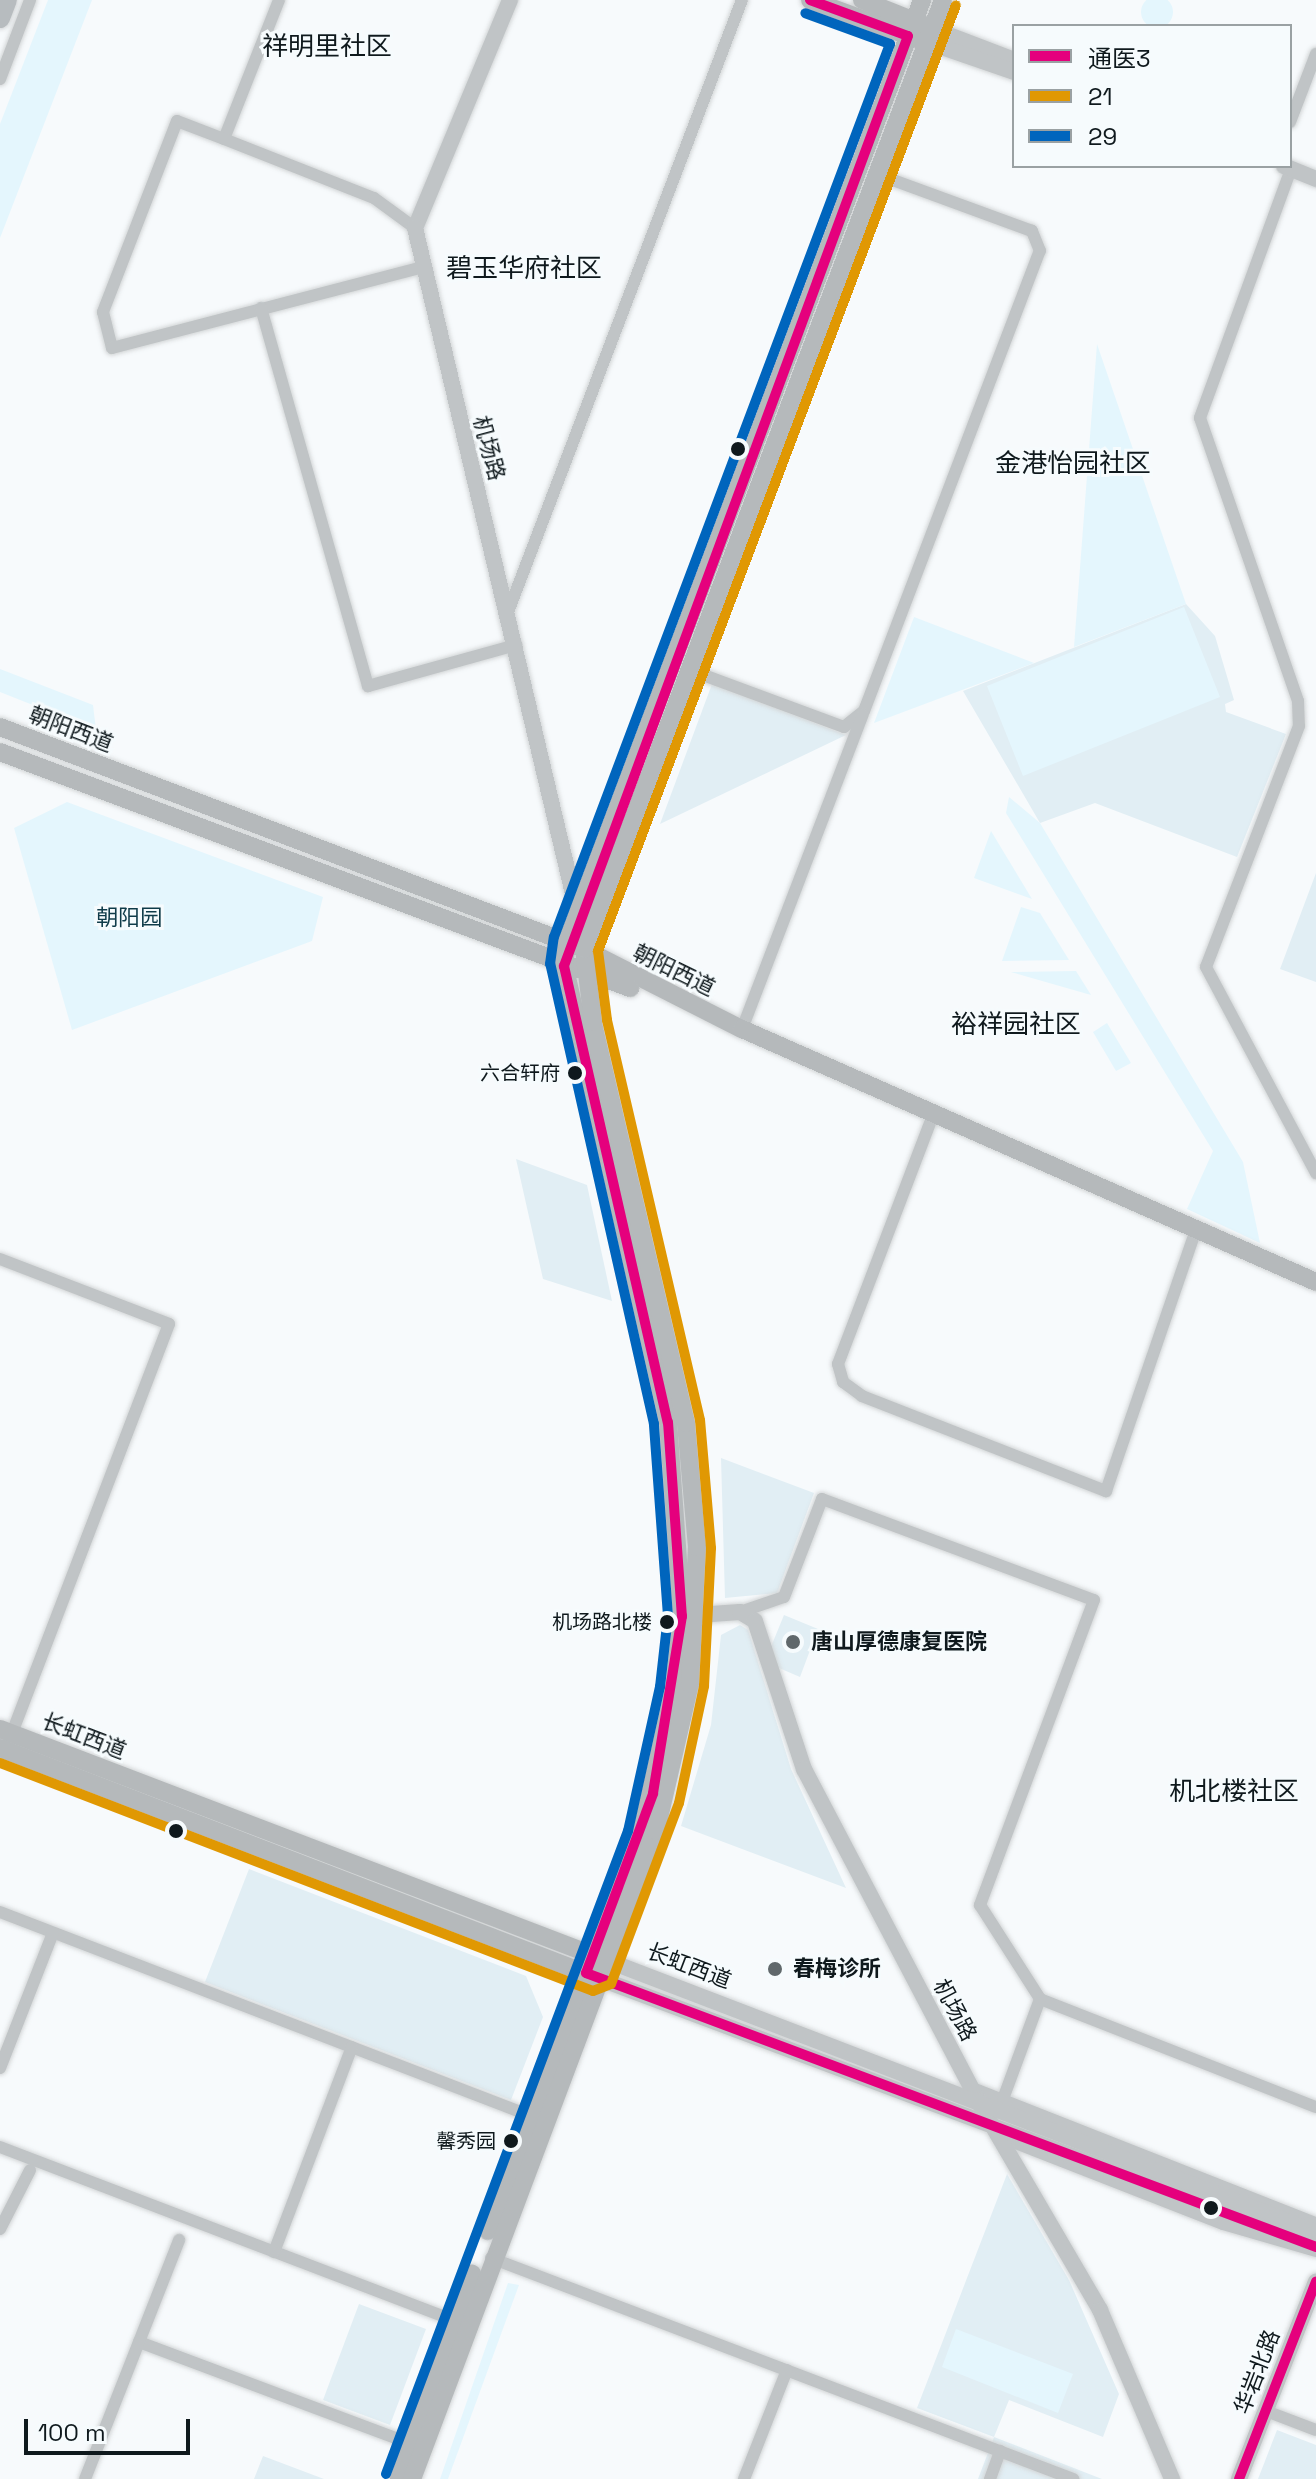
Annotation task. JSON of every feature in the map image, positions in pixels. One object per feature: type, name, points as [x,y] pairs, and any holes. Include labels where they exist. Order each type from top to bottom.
[{"type":"main road","points":[[0,18],[7,0]]},
{"type":"main road","points":[[810,0],[930,35]]},
{"type":"main road","points":[[862,0],[911,28]]},
{"type":"main road","points":[[399,2479],[531,2116],[600,1958],[653,1794],[689,1614],[686,1423],[586,971],[575,946],[579,920],[922,0]]},
{"type":"main road","points":[[689,1614],[668,1422],[564,966],[575,946],[687,669],[943,0]]},
{"type":"main road","name":"朝阳西道","points":[[0,727],[575,946],[742,1029],[1316,1282]]},
{"type":"main road","name":"朝阳西道","points":[[0,752],[564,966],[586,971],[1193,1239],[1316,1288]]},
{"type":"main road","name":"长虹西道","points":[[5,1740],[600,1958]]},
{"type":"main road","name":"长虹西道","points":[[5,1740],[592,1976]]},
{"type":"main road","points":[[412,2479],[592,1976]]},
{"type":"street","points":[[0,79],[30,0]]},
{"type":"street","points":[[224,139],[279,0]]},
{"type":"street","name":"机场路","points":[[510,0],[415,228],[419,268],[508,612],[579,920]]},
{"type":"street","points":[[508,612],[742,0]]},
{"type":"street","points":[[930,35],[1012,59]]},
{"type":"street","points":[[930,35],[1012,71]]},
{"type":"street","points":[[1292,117],[1316,54]]},
{"type":"street","points":[[415,228],[374,198],[177,121],[103,317],[112,348],[419,268]]},
{"type":"street","points":[[1316,179],[1287,168],[1200,418],[1298,701],[1299,726],[1206,967],[1316,1173]]},
{"type":"street","points":[[742,1029],[1040,251],[1032,231],[876,174]]},
{"type":"street","points":[[261,308],[368,686],[516,645]]},
{"type":"street","points":[[687,669],[844,727],[864,711]]},
{"type":"street","points":[[930,1123],[838,1364],[843,1382],[862,1396],[1106,1491],[1193,1239]]},
{"type":"street","points":[[0,1259],[169,1324],[5,1740]]},
{"type":"street","points":[[689,1614],[740,1612],[784,1597],[822,1499],[1094,1600],[980,1890],[980,1905],[1040,1999],[1316,2107]]},
{"type":"street","name":"机场路","points":[[740,1612],[755,1621],[804,1769],[974,2094],[1100,2310],[1172,2479]]},
{"type":"street","points":[[0,1912],[531,2116]]},
{"type":"street","points":[[0,2068],[53,1933]]},
{"type":"street","name":"长虹西道","points":[[600,1958],[974,2094],[1316,2232]]},
{"type":"street","name":"长虹西道","points":[[592,1976],[996,2131],[1316,2249]]},
{"type":"street","points":[[1003,2099],[1040,1999]]},
{"type":"street","points":[[274,2252],[352,2047]]},
{"type":"street","points":[[974,2094],[1003,2099],[1316,2223]]},
{"type":"street","points":[[0,2147],[455,2321]]},
{"type":"street","points":[[0,2229],[30,2170]]},
{"type":"street","points":[[85,2479],[179,2240]]},
{"type":"street","points":[[491,2258],[1073,2479]]},
{"type":"street","name":"华岩北路","points":[[1239,2479],[1316,2282]]},
{"type":"street","points":[[139,2342],[412,2444]]},
{"type":"street","points":[[744,2479],[787,2370]]},
{"type":"street","points":[[1266,2411],[1316,2430]]},
{"type":"street","points":[[990,2479],[1000,2451]]},
{"type":"shaded area","points":[[1186,604],[1215,636],[1234,700],[1225,704],[1226,712],[1286,734],[1237,857],[1095,803],[1040,823],[963,691]]},
{"type":"shaded area","points":[[712,684],[846,735],[660,824]]},
{"type":"shaded area","points":[[1316,873],[1316,982],[1280,969]]},
{"type":"shaded area","points":[[516,1159],[587,1185],[612,1301],[543,1279]]},
{"type":"shaded area","points":[[721,1458],[814,1493],[777,1593],[725,1598]]},
{"type":"shaded area","name":"唐山厚德康复医院","points":[[784,1615],[818,1629],[800,1677],[772,1665],[768,1654]]},
{"type":"shaded area","points":[[740,1625],[748,1630],[791,1769],[846,1888],[681,1826],[711,1725],[721,1635]]},
{"type":"shaded area","points":[[249,1869],[526,1976],[543,2017],[511,2100],[205,1982]]},
{"type":"shaded area","points":[[1007,2174],[1069,2280],[1119,2394],[1103,2437],[1009,2400],[994,2437],[917,2408]]},
{"type":"shaded area","points":[[359,2304],[426,2329],[390,2425],[323,2400]]},
{"type":"shaded area","points":[[1277,2430],[1316,2445],[1316,2479],[1258,2479]]},
{"type":"shaded area","points":[[994,2437],[1102,2479],[978,2479]]},
{"type":"shaded area","points":[[263,2456],[324,2479],[254,2479]]},
{"type":"green space","points":[[1148,-1],[1166,-1],[1172,6],[1172,18],[1167,24],[1147,24],[1142,18],[1142,6]]},
{"type":"green space","points":[[48,0],[92,0],[0,238],[0,124]]},
{"type":"green space","points":[[1097,344],[1186,604],[1074,647]]},
{"type":"green space","points":[[1184,607],[1220,697],[1023,776],[987,686]]},
{"type":"green space","points":[[914,617],[1034,663],[874,723]]},
{"type":"green space","points":[[0,669],[93,705],[96,730],[0,692]]},
{"type":"green space","points":[[1009,797],[1040,823],[1243,1162],[1260,1243],[1187,1209],[1213,1151],[1006,813]]},
{"type":"green space","name":"朝阳园","points":[[67,802],[323,897],[312,941],[72,1030],[14,828]]},
{"type":"green space","points":[[991,831],[1032,899],[974,878]]},
{"type":"green space","points":[[1021,907],[1040,913],[1069,960],[1002,961]]},
{"type":"green space","points":[[1075,971],[1091,995],[1011,972]]},
{"type":"green space","points":[[1107,1023],[1131,1063],[1116,1071],[1093,1032]]},
{"type":"green space","points":[[508,2283],[519,2285],[448,2479],[440,2479]]},
{"type":"green space","points":[[956,2329],[1073,2374],[1058,2413],[942,2367]]},
{"type":"transit line","name":"通医3","points":[[810,0],[908,36],[564,966],[668,1422],[682,1616],[653,1794],[586,1973],[1316,2247]]},
{"type":"transit line","name":"21","points":[[0,1763],[593,1991],[611,1984],[679,1803],[704,1686],[711,1548],[700,1420],[607,1020],[598,951],[956,5]]},
{"type":"transit line","name":"29","points":[[386,2474],[628,1831],[660,1687],[668,1616],[654,1424],[550,964],[554,937],[890,44],[805,13]]},
{"type":"transit line","name":"通医3","points":[[1239,2479],[1316,2282]]},
{"type":"place","name":"六合轩府","points":[[575,1073]]},
{"type":"place","name":"机场路北楼","points":[[667,1622]]},
{"type":"place","name":"唐山厚德康复医院","points":[[793,1642]]},
{"type":"place","name":"春梅诊所","points":[[775,1969]]},
{"type":"place","name":"馨秀园","points":[[511,2141]]},
{"type":"district","name":"祥明里社区","points":[[327,47]]},
{"type":"district","name":"碧玉华府社区","points":[[524,269]]},
{"type":"district","name":"金港怡园社区","points":[[1073,464]]},
{"type":"district","name":"裕祥园社区","points":[[1016,1025]]},
{"type":"district","name":"机北楼社区","points":[[1234,1792]]}]
